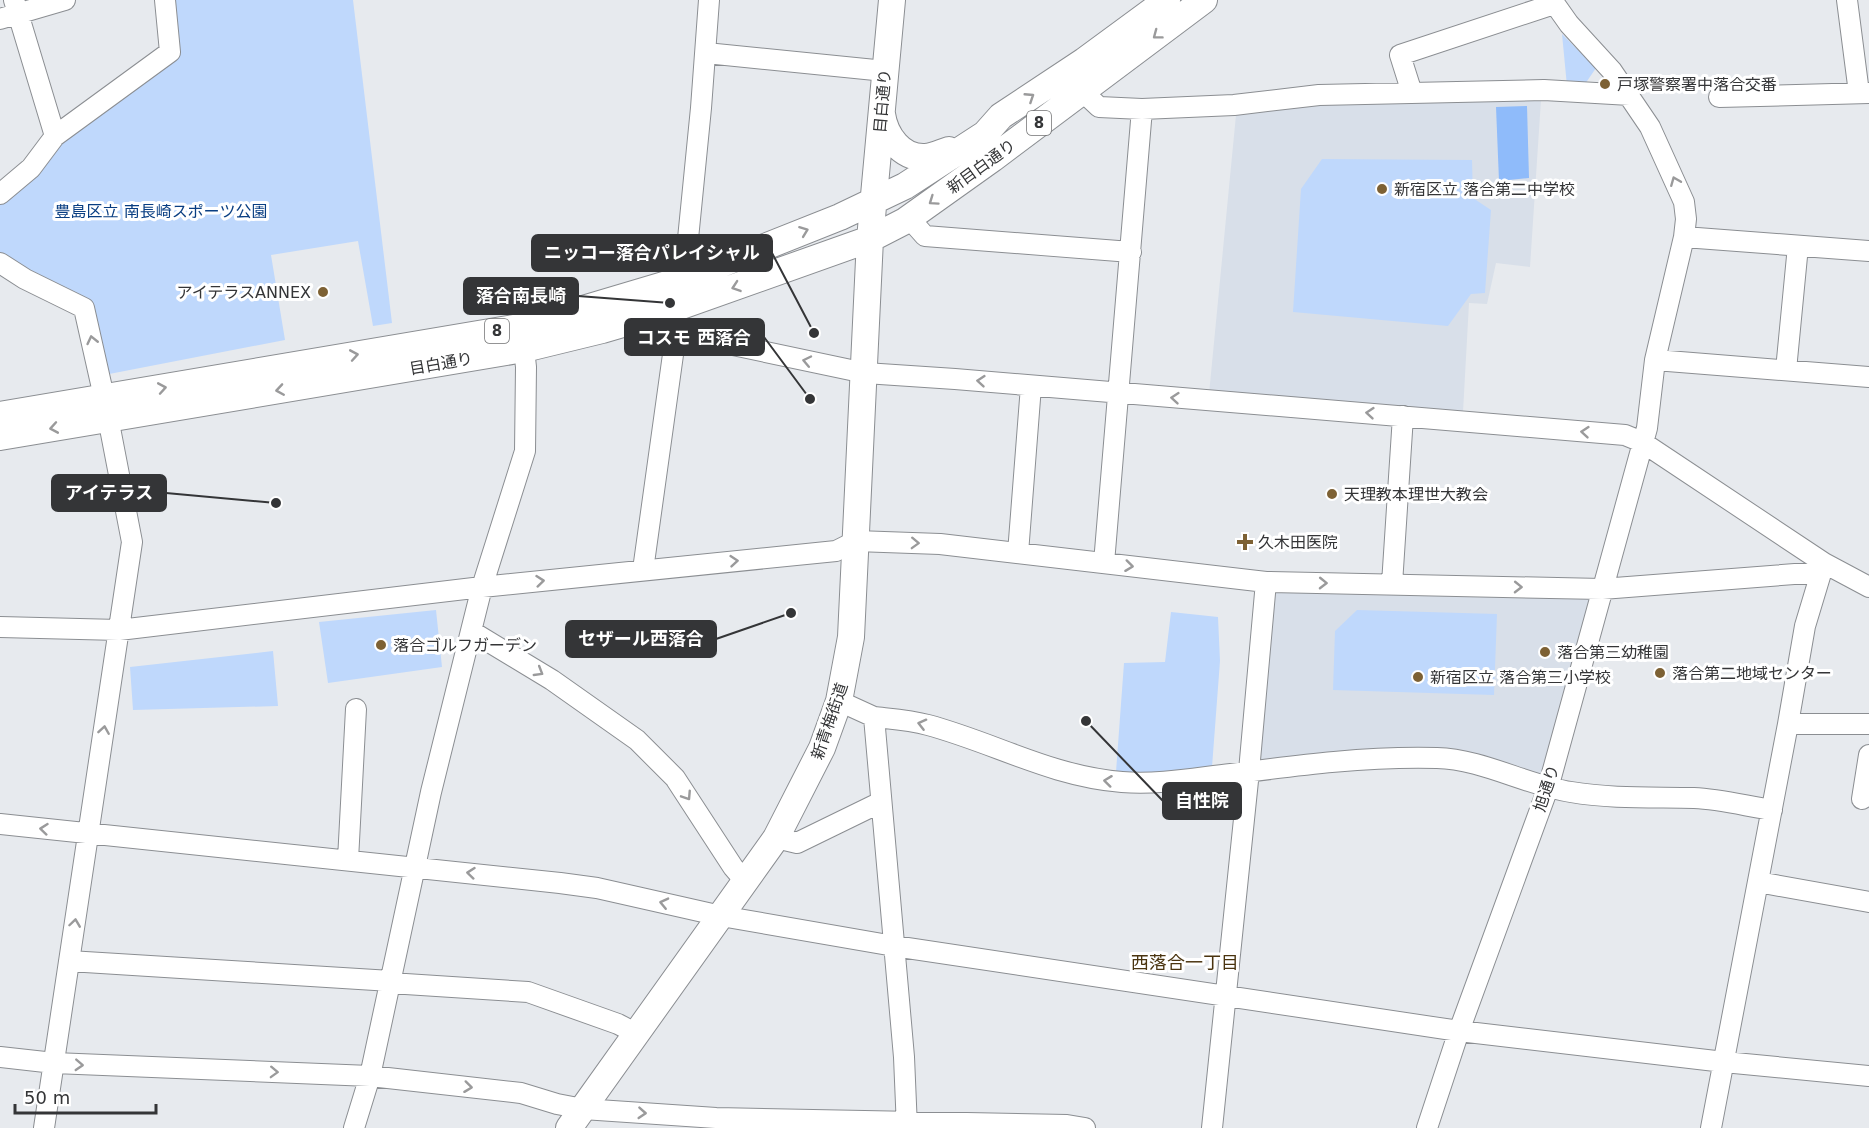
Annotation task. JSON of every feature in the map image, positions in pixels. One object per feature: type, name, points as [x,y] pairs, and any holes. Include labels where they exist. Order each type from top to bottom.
[{"type":"main road","name":"目白通り","points":[[0,415],[106,408],[524,349],[602,330],[673,322],[870,239],[892,0]]},
{"type":"main road","name":"新目白通り","points":[[873,203],[905,186],[985,134],[1001,116],[1084,61],[1167,0]]},
{"type":"main road","name":"新目白通り","points":[[870,239],[909,218],[1204,0]]},
{"type":"main road","name":"8","points":[[881,107],[883,120],[891,138],[899,148],[917,157],[928,157],[985,134]]},
{"type":"main road","name":"目白通り","points":[[0,437],[106,408],[526,326],[684,279],[873,203]]},
{"type":"main road","name":"新青梅街道","points":[[576,1118],[776,838],[822,747],[839,701],[851,637],[870,239]]},
{"type":"street","points":[[55,136],[11,11],[65,0]]},
{"type":"street","points":[[0,194],[31,168],[55,136],[170,52],[165,0]]},
{"type":"street","points":[[684,279],[709,0]]},
{"type":"street","points":[[1719,96],[1864,93],[1847,0]]},
{"type":"street","points":[[1412,93],[1400,55],[1553,2]]},
{"type":"street","name":"旭通り","points":[[1427,1128],[1459,1031],[1548,788],[1647,429],[1654,360],[1684,237],[1686,219],[1684,202],[1650,127],[1612,70],[1569,24],[1553,2]]},
{"type":"street","points":[[706,53],[885,71]]},
{"type":"street","points":[[1082,91],[1099,106],[1142,110],[1234,105],[1319,95],[1544,90],[1630,95]]},
{"type":"street","points":[[1104,563],[1142,110]]},
{"type":"street","points":[[909,218],[925,236],[1131,252]]},
{"type":"street","points":[[1684,237],[1869,251]]},
{"type":"street","points":[[1786,370],[1798,246]]},
{"type":"street","points":[[0,262],[25,279],[84,309],[132,542],[44,1128]]},
{"type":"street","points":[[644,570],[673,322],[865,373],[1625,435],[1642,442],[1822,567],[1869,587]]},
{"type":"street","points":[[354,1128],[370,1076],[431,792],[482,587],[525,451],[526,367],[524,349]]},
{"type":"street","points":[[1654,360],[1869,377]]},
{"type":"street","points":[[1018,553],[1031,386]]},
{"type":"street","points":[[1392,585],[1403,416]]},
{"type":"street","points":[[0,627],[119,630],[482,587],[836,551],[856,541],[940,544],[1266,582],[1602,589],[1822,567]]},
{"type":"street","points":[[1711,1128],[1788,724],[1804,626],[1822,567]]},
{"type":"street","points":[[1212,1128],[1227,995],[1266,582]]},
{"type":"street","points":[[471,631],[552,680],[637,740],[675,778],[745,881]]},
{"type":"street","points":[[839,701],[874,717],[908,720],[930,725],[1034,763],[1084,778],[1123,783],[1155,782],[1365,759],[1440,758],[1465,762],[1548,788],[1574,793],[1631,798],[1697,798],[1772,810]]},
{"type":"street","points":[[348,860],[356,709]]},
{"type":"street","points":[[874,717],[904,1057],[907,1125]]},
{"type":"street","points":[[1788,724],[1869,724]]},
{"type":"street","points":[[1862,799],[1869,755]]},
{"type":"street","points":[[776,838],[797,843],[881,802]]},
{"type":"street","points":[[0,825],[416,867],[597,888],[721,916],[894,946],[1459,1031],[1869,1077]]},
{"type":"street","points":[[1758,882],[1869,902]]},
{"type":"street","points":[[69,961],[528,992],[618,1024],[637,1034]]},
{"type":"street","points":[[0,1057],[54,1064],[370,1076],[521,1093],[558,1104],[576,1118],[715,1123],[1066,1125],[1085,1128]]},
{"type":"shaded area","name":"新宿区立 落合第二中学校","points":[[1541,100],[1530,267],[1496,263],[1487,304],[1469,303],[1463,412],[1209,394],[1236,115],[1348,102]]},
{"type":"shaded area","name":"新宿区立 落合第三小学校","points":[[1266,582],[1602,589],[1548,788],[1465,762],[1249,770]]},
{"type":"green space","name":"豊島区立 南長崎スポーツ公園","points":[[171,0],[353,0],[392,323],[373,326],[358,241],[271,255],[285,340],[104,375],[88,304],[0,256],[0,199],[66,132],[174,56]]},
{"type":"green space","points":[[1562,34],[1596,68],[1583,87],[1567,86]]},
{"type":"green space","points":[[1322,159],[1472,160],[1473,198],[1491,210],[1485,293],[1471,294],[1448,326],[1293,312],[1301,189]]},
{"type":"green space","name":"落合ゴルフガーデン","points":[[436,610],[442,667],[328,683],[319,622]]},
{"type":"green space","points":[[1357,610],[1497,614],[1494,695],[1333,690],[1335,631]]},
{"type":"green space","points":[[1171,612],[1218,617],[1220,661],[1212,767],[1142,774],[1116,772],[1124,663],[1165,662]]},
{"type":"green space","points":[[273,651],[278,706],[133,710],[130,667]]},
{"type":"water","points":[[1527,106],[1529,178],[1499,181],[1496,107]]},
{"type":"place","name":"戸塚警察署中落合交番","points":[[1605,84]]},
{"type":"place","name":"新宿区立 落合第二中学校","points":[[1382,189]]},
{"type":"place","name":"アイテラスANNEX","points":[[323,292]]},
{"type":"place","name":"落合南長崎","points":[[670,303]]},
{"type":"place","name":"ニッコー落合パレイシャル","points":[[814,333]]},
{"type":"place","name":"コスモ 西落合","points":[[810,399]]},
{"type":"place","name":"天理教本理世大教会","points":[[1332,494]]},
{"type":"place","name":"アイテラス","points":[[276,503]]},
{"type":"place","name":"久木田医院","points":[[1245,542]]},
{"type":"place","name":"セザール西落合","points":[[791,613]]},
{"type":"place","name":"落合ゴルフガーデン","points":[[381,645]]},
{"type":"place","name":"落合第三幼稚園","points":[[1545,652]]},
{"type":"place","name":"落合第二地域センター","points":[[1660,673]]},
{"type":"place","name":"新宿区立 落合第三小学校","points":[[1418,677]]},
{"type":"place","name":"自性院","points":[[1086,721]]},
{"type":"district","name":"西落合一丁目","points":[[1185,963]]}]
